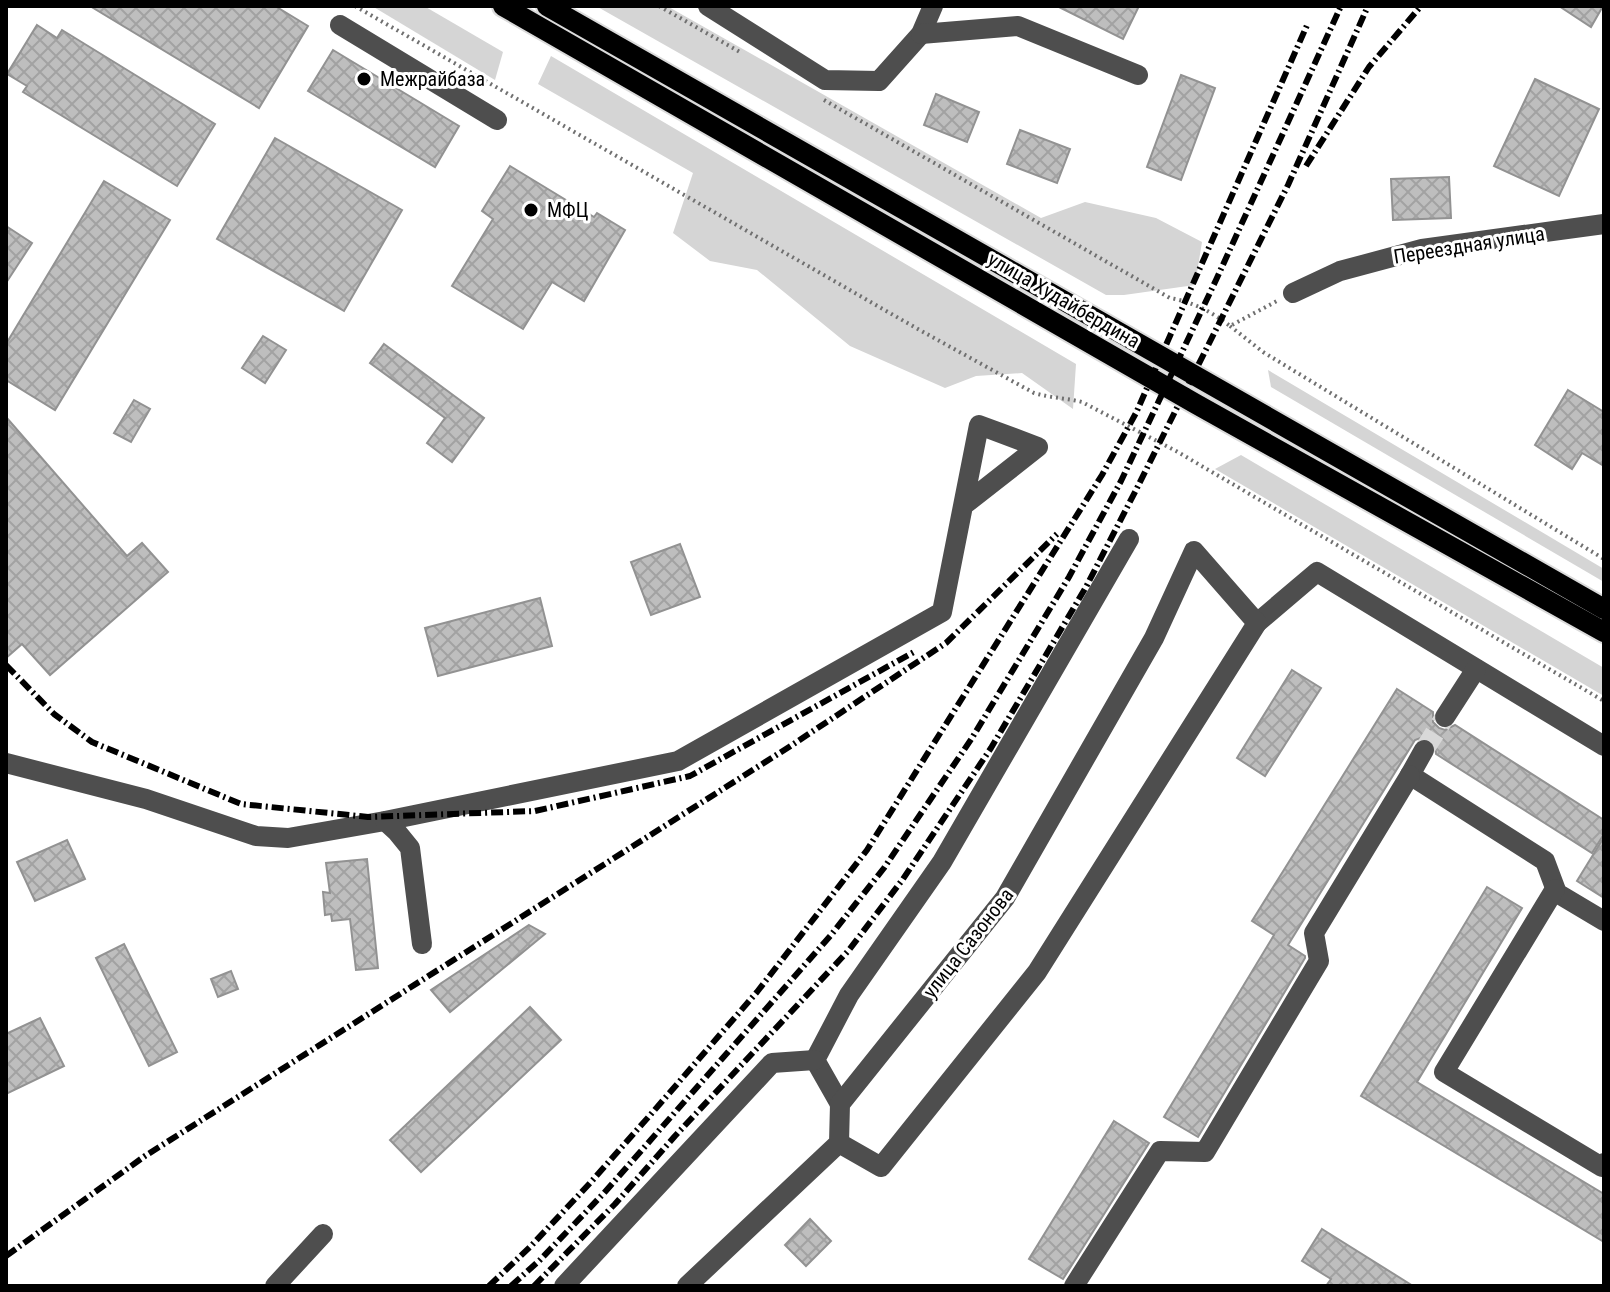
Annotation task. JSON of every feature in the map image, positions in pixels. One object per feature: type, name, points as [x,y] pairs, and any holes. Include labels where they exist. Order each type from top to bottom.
[{"type":"main road","name":"улица Худайбердина","points":[[503,6],[1196,404],[1604,632]]},
{"type":"main road","name":"улица Худайбердина","points":[[547,6],[1604,609]]},
{"type":"street","points":[[708,6],[825,90],[879,81],[921,34],[933,6]]},
{"type":"street","points":[[340,25],[497,120]]},
{"type":"street","points":[[921,34],[1018,26],[1138,75]]},
{"type":"street","name":"Переездная улица","points":[[1293,293],[1340,271],[1422,249],[1604,224]]},
{"type":"street","points":[[6,763],[146,799],[256,836],[288,838],[678,761],[942,612],[964,505]]},
{"type":"street","points":[[815,1060],[849,995],[942,862],[1129,539]]},
{"type":"street","name":"улица Сазонова","points":[[840,1104],[1005,898],[1154,638],[1194,551],[1257,623]]},
{"type":"street","points":[[839,1143],[881,1167],[1037,972],[1257,623],[1317,572],[1604,746]]},
{"type":"street","points":[[1445,717],[1476,669]]},
{"type":"street","points":[[1074,1286],[1160,1151],[1205,1152],[1319,961],[1314,933],[1424,750]]},
{"type":"street","points":[[1410,775],[1545,861],[1557,893],[1604,921]]},
{"type":"street","points":[[385,821],[410,848],[422,944]]},
{"type":"street","points":[[1555,889],[1444,1072],[1602,1167],[1604,1163]]},
{"type":"street","points":[[687,1286],[839,1143],[840,1104],[815,1060]]},
{"type":"street","points":[[564,1286],[772,1063],[815,1060]]},
{"type":"street","points":[[275,1286],[323,1234]]},
{"type":"path","points":[[355,6],[1021,386],[1052,398],[1066,397],[1082,402],[1176,451],[1604,701]]},
{"type":"path","points":[[659,6],[742,53]]},
{"type":"path","points":[[825,90],[1170,298],[1184,300],[1212,313],[1263,352],[1604,559]]},
{"type":"path","points":[[1230,326],[1293,293]]},
{"type":"shaded area","points":[[372,6],[424,6],[503,52],[495,80]]},
{"type":"shaded area","points":[[596,6],[667,6],[1041,218],[1085,202],[1156,218],[1202,242],[1195,285],[1106,295]]},
{"type":"shaded area","points":[[551,56],[1076,364],[1073,409],[1022,373],[976,376],[945,388],[850,346],[757,270],[710,261],[673,233],[693,173],[538,84]]},
{"type":"shaded area","points":[[1268,370],[1604,569],[1604,582],[1271,387]]},
{"type":"shaded area","points":[[1241,455],[1604,668],[1604,696],[1215,469]]},
{"type":"building","points":[[90,6],[275,6],[308,26],[259,108]]},
{"type":"building","points":[[1057,6],[1139,6],[1123,39]]},
{"type":"building","points":[[1559,6],[1603,6],[1591,27]]},
{"type":"building","points":[[37,25],[57,38],[62,30],[215,124],[177,186],[23,92],[27,86],[7,74]]},
{"type":"building","points":[[333,50],[459,126],[435,167],[308,91]]},
{"type":"building","points":[[1181,75],[1215,88],[1181,180],[1147,167]]},
{"type":"building","points":[[1535,79],[1599,109],[1559,196],[1494,166]]},
{"type":"building","points":[[936,94],[979,112],[967,142],[924,125]]},
{"type":"building","points":[[1020,130],[1070,149],[1057,183],[1007,164]]},
{"type":"building","points":[[275,138],[402,210],[344,311],[217,239]]},
{"type":"building","points":[[510,166],[594,217],[597,213],[625,230],[584,301],[552,282],[523,329],[452,286],[493,219],[482,211]]},
{"type":"building","points":[[1449,177],[1451,218],[1393,220],[1391,179]]},
{"type":"building","points":[[104,181],[170,220],[55,410],[6,380],[6,344]]},
{"type":"building","points":[[6,226],[32,243],[6,283]]},
{"type":"building","points":[[263,336],[286,350],[265,383],[242,368]]},
{"type":"building","points":[[384,344],[484,418],[452,462],[427,443],[445,418],[370,363]]},
{"type":"building","points":[[1568,390],[1604,412],[1604,466],[1582,453],[1572,469],[1535,445]]},
{"type":"building","points":[[134,400],[150,409],[131,442],[114,433]]},
{"type":"building","points":[[6,417],[127,556],[142,543],[168,572],[50,675],[22,644],[6,658]]},
{"type":"building","points":[[680,544],[700,597],[651,615],[631,562]]},
{"type":"building","points":[[540,598],[552,646],[438,676],[425,628]]},
{"type":"building","points":[[1292,670],[1321,688],[1265,776],[1237,758]]},
{"type":"building","points":[[1397,689],[1433,712],[1433,722],[1439,728],[1445,730],[1455,725],[1604,820],[1604,834],[1592,853],[1436,754],[1431,739],[1423,737],[1415,740],[1288,945],[1305,958],[1198,1137],[1164,1117],[1274,935],[1252,921]]},
{"type":"building","points":[[1604,837],[1604,898],[1577,881]]},
{"type":"building","points":[[67,840],[85,879],[35,901],[17,862]]},
{"type":"building","points":[[367,859],[378,968],[356,970],[350,919],[332,921],[331,914],[325,915],[323,892],[330,893],[326,863]]},
{"type":"building","points":[[1487,887],[1522,908],[1417,1082],[1604,1194],[1604,1242],[1361,1096]]},
{"type":"building","points":[[529,925],[545,934],[450,1012],[431,990]]},
{"type":"building","points":[[124,944],[177,1052],[149,1066],[96,958]]},
{"type":"building","points":[[231,971],[238,989],[218,997],[211,979]]},
{"type":"building","points":[[530,1007],[561,1040],[421,1172],[390,1140]]},
{"type":"building","points":[[40,1018],[64,1066],[6,1094],[6,1034]]},
{"type":"building","points":[[1114,1121],[1149,1143],[1063,1279],[1029,1259]]},
{"type":"building","points":[[810,1219],[831,1241],[806,1266],[785,1245]]},
{"type":"building","points":[[1322,1229],[1413,1286],[1326,1286],[1331,1279],[1302,1261]]},
{"type":"tunnel","points":[[1424,750],[1445,717]]},
{"type":"railway","points":[[511,1286],[604,1193],[831,935],[884,868],[972,738],[1069,577],[1121,481],[1341,6]]},
{"type":"railway","points":[[534,1286],[615,1204],[849,950],[903,879],[991,748],[1086,587],[1136,490],[1288,185],[1368,6]]},
{"type":"railway","points":[[1306,166],[1369,67],[1421,6]]},
{"type":"railway","points":[[489,1286],[591,1182],[757,992],[867,850],[1102,475],[1136,413],[1308,23]]},
{"type":"railway","points":[[6,1256],[145,1156],[789,747],[946,643],[1057,534]]},
{"type":"railway","points":[[6,665],[54,714],[92,742],[241,804],[368,817],[535,811],[690,776],[914,652]]},
{"type":"place","name":"Межрайбаза","points":[[364,79]]},
{"type":"place","name":"МФЦ","points":[[531,210]]}]
